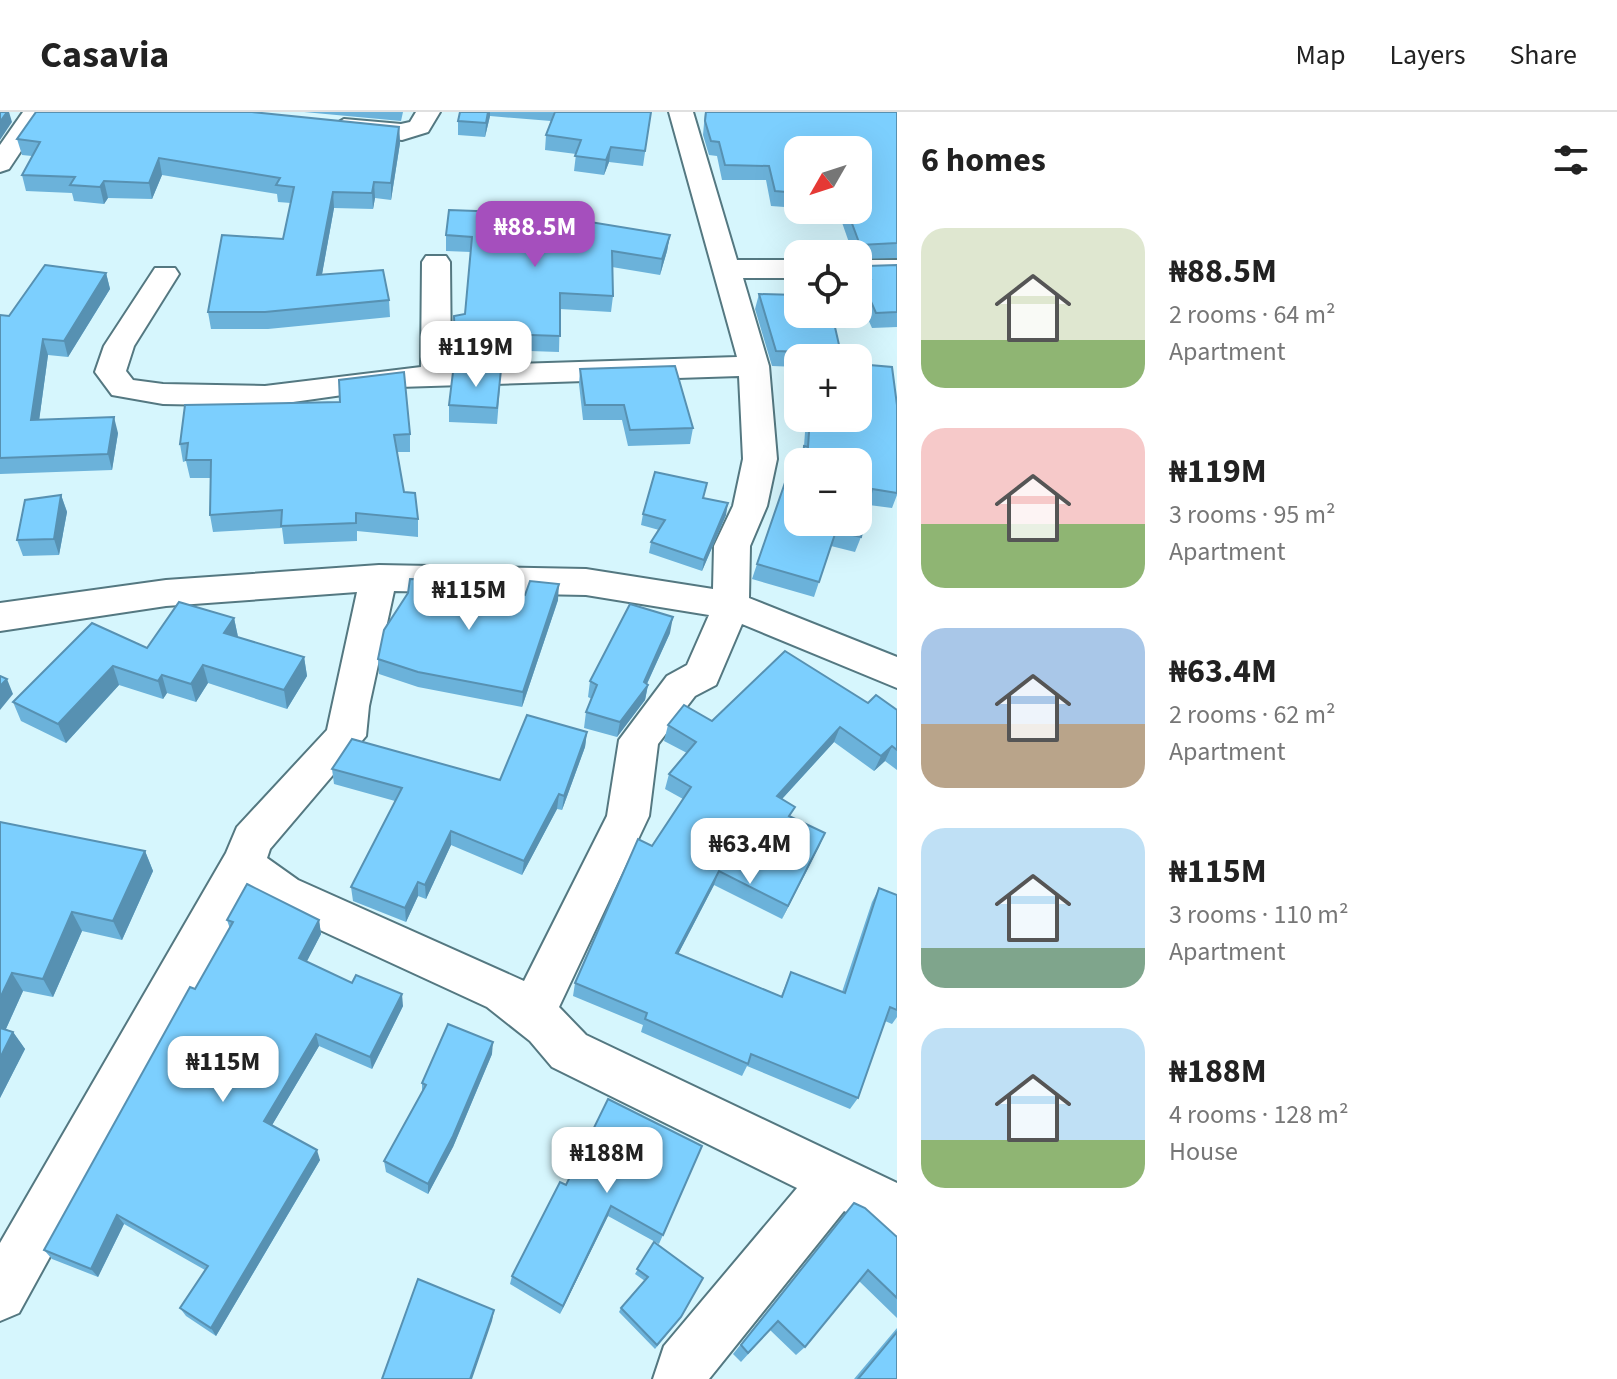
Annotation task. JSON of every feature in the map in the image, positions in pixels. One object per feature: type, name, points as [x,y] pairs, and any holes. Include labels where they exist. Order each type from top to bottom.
[{"type":"street","points":[[0,164],[35,112]]},
{"type":"street","points":[[313,123],[402,132],[419,127],[428,112]]},
{"type":"street","points":[[532,1013],[628,816],[639,740],[681,686],[702,675],[731,605],[732,546],[750,506],[760,459],[754,366],[729,269],[710,221],[681,112]]},
{"type":"street","points":[[436,262],[436,378]]},
{"type":"street","points":[[729,269],[784,269]]},
{"type":"street","points":[[872,269],[897,269]]},
{"type":"street","points":[[165,274],[119,346],[110,372],[123,388],[163,394],[265,396],[399,377],[754,366]]},
{"type":"street","points":[[0,1294],[246,858],[252,840],[346,736],[349,706],[379,578]]},
{"type":"street","points":[[0,617],[166,593],[379,578],[586,582],[731,605],[897,673]]},
{"type":"street","points":[[246,858],[253,873],[265,884],[503,992],[532,1013],[569,1051],[897,1210]]},
{"type":"street","points":[[681,1379],[683,1365],[836,1181]]},
{"type":"building","points":[[36,112],[252,112],[399,127],[391,183],[374,182],[372,193],[333,192],[317,275],[383,270],[389,300],[265,312],[208,312],[222,235],[283,239],[294,187],[276,185],[280,178],[159,158],[149,183],[104,181],[100,187],[70,185],[75,177],[22,175],[40,142],[17,139]]},
{"type":"building","points":[[460,112],[488,112],[486,123],[458,121]]},
{"type":"building","points":[[555,112],[651,112],[645,151],[611,147],[606,160],[575,156],[581,140],[546,135]]},
{"type":"building","points":[[706,112],[897,112],[897,243],[872,244],[872,240],[858,240],[852,224],[872,224],[872,136],[784,136],[784,192],[775,191],[769,166],[725,165],[719,142],[711,141],[705,121]]},
{"type":"building","points":[[449,210],[535,213],[670,235],[662,259],[612,251],[613,296],[560,293],[560,336],[504,334],[503,345],[455,347],[454,316],[465,314],[472,237],[446,235]]},
{"type":"building","points":[[45,265],[106,273],[64,341],[43,339],[31,420],[114,417],[108,454],[0,458],[0,315],[9,316]]},
{"type":"building","points":[[897,265],[897,312],[876,313],[872,304],[872,266]]},
{"type":"building","points":[[759,294],[784,295],[784,328],[835,328],[839,344],[784,344],[784,351],[776,351]]},
{"type":"building","points":[[872,365],[892,367],[897,405],[897,493],[872,489],[872,448],[804,448],[808,447],[809,432],[872,432]]},
{"type":"building","points":[[675,366],[693,428],[630,430],[624,405],[585,405],[580,369]]},
{"type":"building","points":[[501,370],[497,408],[449,405],[453,372]]},
{"type":"building","points":[[404,372],[410,434],[394,435],[404,492],[415,493],[418,519],[356,513],[356,523],[281,526],[282,510],[210,515],[211,460],[186,460],[188,443],[180,444],[185,405],[340,402],[339,380]]},
{"type":"building","points":[[655,472],[707,483],[703,498],[728,503],[704,560],[651,542],[665,520],[643,514]]},
{"type":"building","points":[[784,485],[784,536],[834,536],[819,582],[757,564]]},
{"type":"building","points":[[61,495],[54,539],[17,540],[25,500]]},
{"type":"building","points":[[410,579],[457,580],[456,586],[525,595],[530,581],[559,584],[523,692],[418,672],[378,659],[384,630],[408,593]]},
{"type":"building","points":[[179,602],[234,618],[224,633],[304,657],[284,690],[203,665],[191,684],[162,675],[158,681],[113,666],[58,724],[13,702],[92,623],[147,648]]},
{"type":"building","points":[[630,604],[673,617],[644,682],[648,685],[620,722],[586,712],[597,685],[590,681]]},
{"type":"building","points":[[785,651],[868,703],[876,695],[897,710],[897,750],[892,746],[881,756],[840,727],[777,796],[795,807],[789,816],[825,833],[788,906],[719,871],[676,953],[782,997],[791,972],[845,993],[879,888],[897,895],[897,1010],[890,1007],[858,1098],[751,1054],[748,1064],[645,1019],[647,1013],[575,983],[638,839],[652,846],[691,787],[669,774],[696,742],[668,725],[684,705],[712,721]]},
{"type":"building","points":[[527,715],[587,732],[564,796],[559,794],[524,861],[451,831],[425,885],[418,882],[405,908],[351,887],[402,788],[332,769],[352,739],[500,780]]},
{"type":"building","points":[[0,822],[145,851],[113,921],[72,912],[43,979],[12,973],[0,998]]},
{"type":"building","points":[[247,884],[319,920],[299,958],[352,983],[356,975],[402,994],[370,1057],[316,1034],[264,1121],[317,1150],[211,1328],[180,1308],[208,1266],[117,1215],[91,1269],[44,1250],[190,987],[195,989],[233,922],[227,920]]},
{"type":"building","points":[[448,1024],[493,1042],[453,1136],[428,1184],[384,1161],[426,1085],[422,1083]]},
{"type":"building","points":[[0,1028],[13,1032],[0,1058]]},
{"type":"building","points":[[608,1099],[702,1146],[663,1235],[611,1206],[563,1306],[512,1276],[560,1182],[566,1185]]},
{"type":"building","points":[[854,1203],[865,1208],[897,1237],[897,1298],[868,1270],[805,1347],[778,1321],[748,1353],[741,1345]]},
{"type":"building","points":[[654,1242],[703,1278],[681,1317],[657,1345],[621,1308],[648,1277],[637,1269]]},
{"type":"building","points":[[418,1279],[494,1310],[470,1379],[382,1379]]},
{"type":"building","points":[[897,1332],[897,1379],[858,1379]]}]
